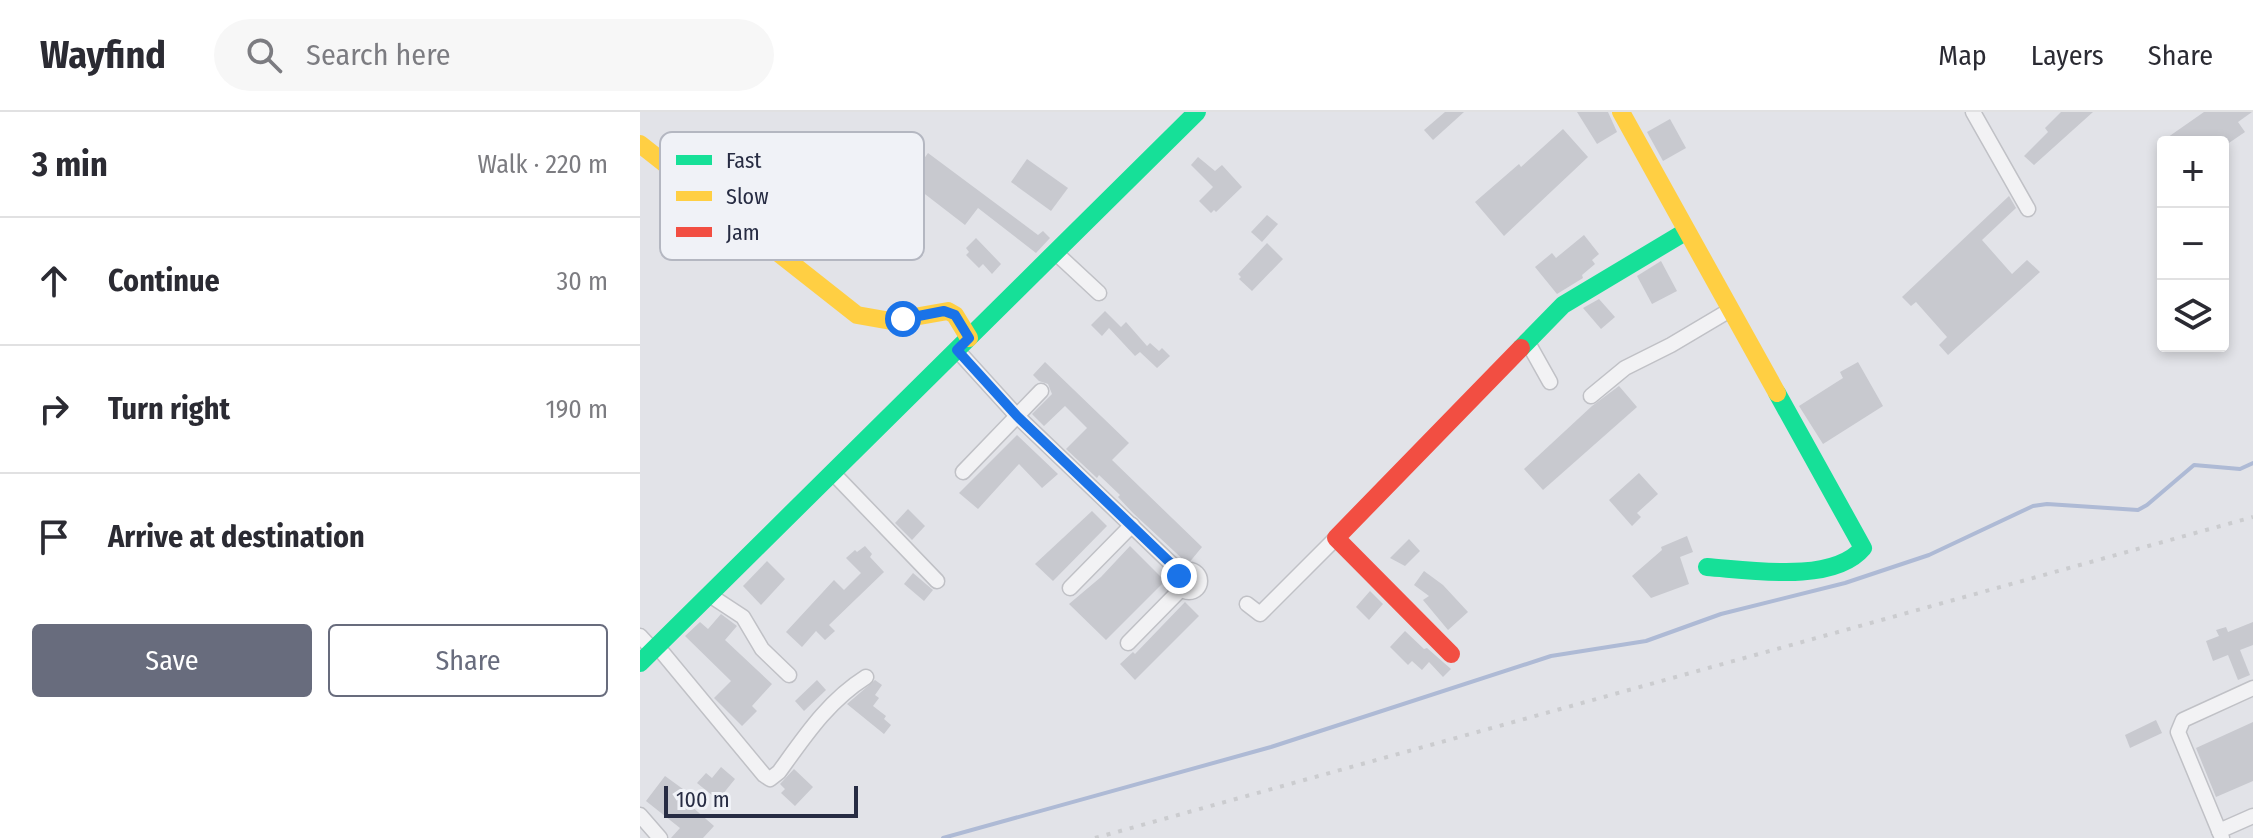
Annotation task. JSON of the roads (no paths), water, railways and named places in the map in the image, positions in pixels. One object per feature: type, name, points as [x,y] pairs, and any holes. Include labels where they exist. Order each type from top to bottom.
[{"type":"street","points":[[650,653],[1197,112]]},
{"type":"street","points":[[1621,112],[1863,548],[1855,559],[1822,569],[1707,567]]},
{"type":"street","points":[[1973,112],[2028,209]]},
{"type":"street","points":[[640,144],[660,160]]},
{"type":"street","points":[[1247,604],[1260,614],[1570,299],[1685,232]]},
{"type":"street","points":[[1056,253],[1099,293]]},
{"type":"street","points":[[787,260],[857,315],[891,321],[948,311],[955,315],[963,344],[1017,416],[1181,573],[1192,570],[1198,575],[1200,582],[1197,589],[1191,592],[1181,589],[1128,643]]},
{"type":"street","points":[[1591,396],[1625,368],[1730,310]]},
{"type":"street","points":[[1527,341],[1550,382]]},
{"type":"street","points":[[963,472],[1041,391]]},
{"type":"street","points":[[833,473],[937,581]]},
{"type":"street","points":[[1070,588],[1132,525]]},
{"type":"street","points":[[1336,538],[1451,654]]},
{"type":"street","points":[[711,596],[743,617],[762,649],[789,675]]},
{"type":"street","points":[[640,636],[650,653],[770,779],[779,772],[821,714],[848,688],[866,677]]},
{"type":"street","points":[[2253,688],[2183,720],[2178,732],[2221,834],[2253,816]]},
{"type":"street","points":[[640,815],[660,838]]},
{"type":"waterway","points":[[943,838],[1271,747],[1551,656],[1646,641],[1721,614],[1845,583],[1929,555],[2033,506],[2047,504],[2138,510],[2194,465],[2240,469],[2253,463]]},
{"type":"railway","points":[[1095,838],[2253,517]]}]
